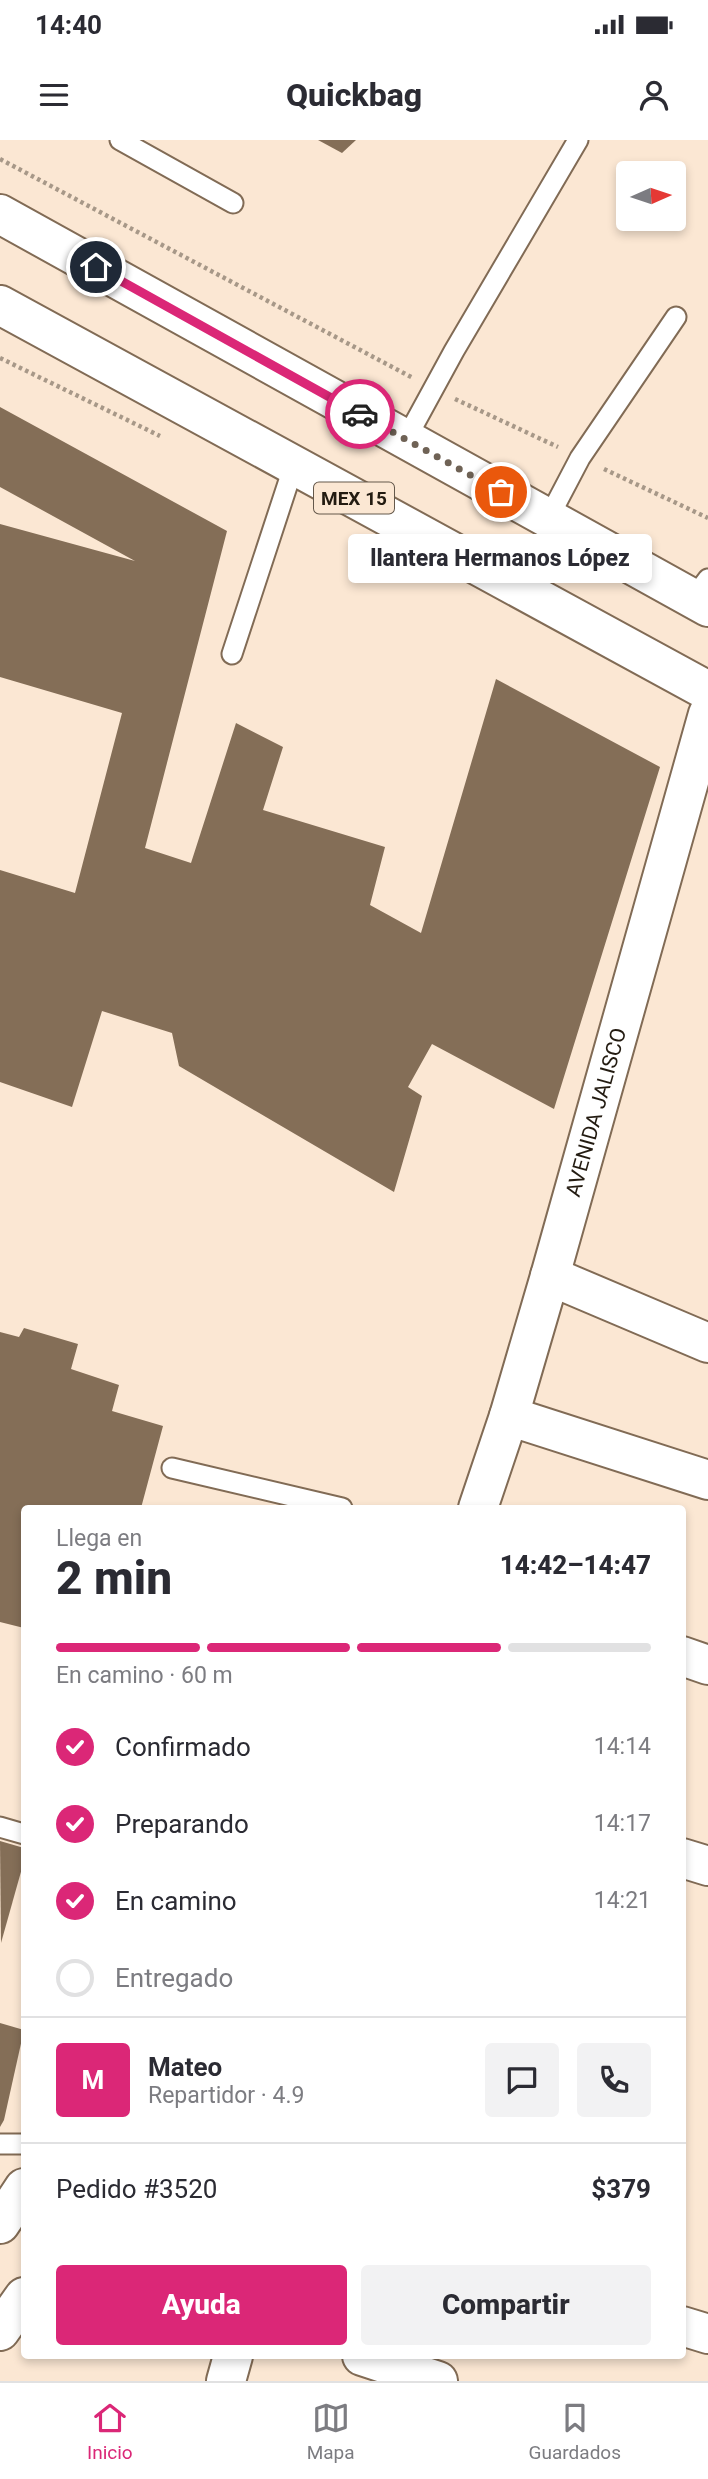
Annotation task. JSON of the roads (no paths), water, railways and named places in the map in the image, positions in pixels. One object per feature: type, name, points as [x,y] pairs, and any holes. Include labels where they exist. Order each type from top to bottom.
[{"type":"main road","points":[[0,214],[548,519],[703,595]]},
{"type":"main road","name":"MEX 15","points":[[0,305],[708,691]]},
{"type":"main road","name":"AVENIDA JALISCO","points":[[479,1505],[509,1416],[550,1276],[708,714]]},
{"type":"main road","points":[[550,1276],[708,1343]]},
{"type":"main road","points":[[509,1416],[708,1480]]},
{"type":"main road","points":[[686,1657],[708,1665]]},
{"type":"main road","points":[[686,1859],[708,1866]]},
{"type":"main road","points":[[0,2224],[21,2193]]},
{"type":"main road","points":[[0,2331],[21,2301]]},
{"type":"main road","points":[[686,2327],[708,2334]]},
{"type":"main road","points":[[226,2381],[232,2359]]},
{"type":"main road","points":[[371,2359],[438,2381]]},
{"type":"lane","points":[[120,140],[233,203]]},
{"type":"lane","points":[[406,439],[578,140]]},
{"type":"lane","points":[[548,519],[580,458],[676,317]]},
{"type":"lane","points":[[232,654],[294,465]]},
{"type":"lane","points":[[172,1468],[329,1505]]},
{"type":"lane","points":[[0,1827],[21,1833]]},
{"type":"lane","points":[[0,2144],[21,2144]]},
{"type":"place","name":"llantera Hermanos López","points":[[501,492]]}]
